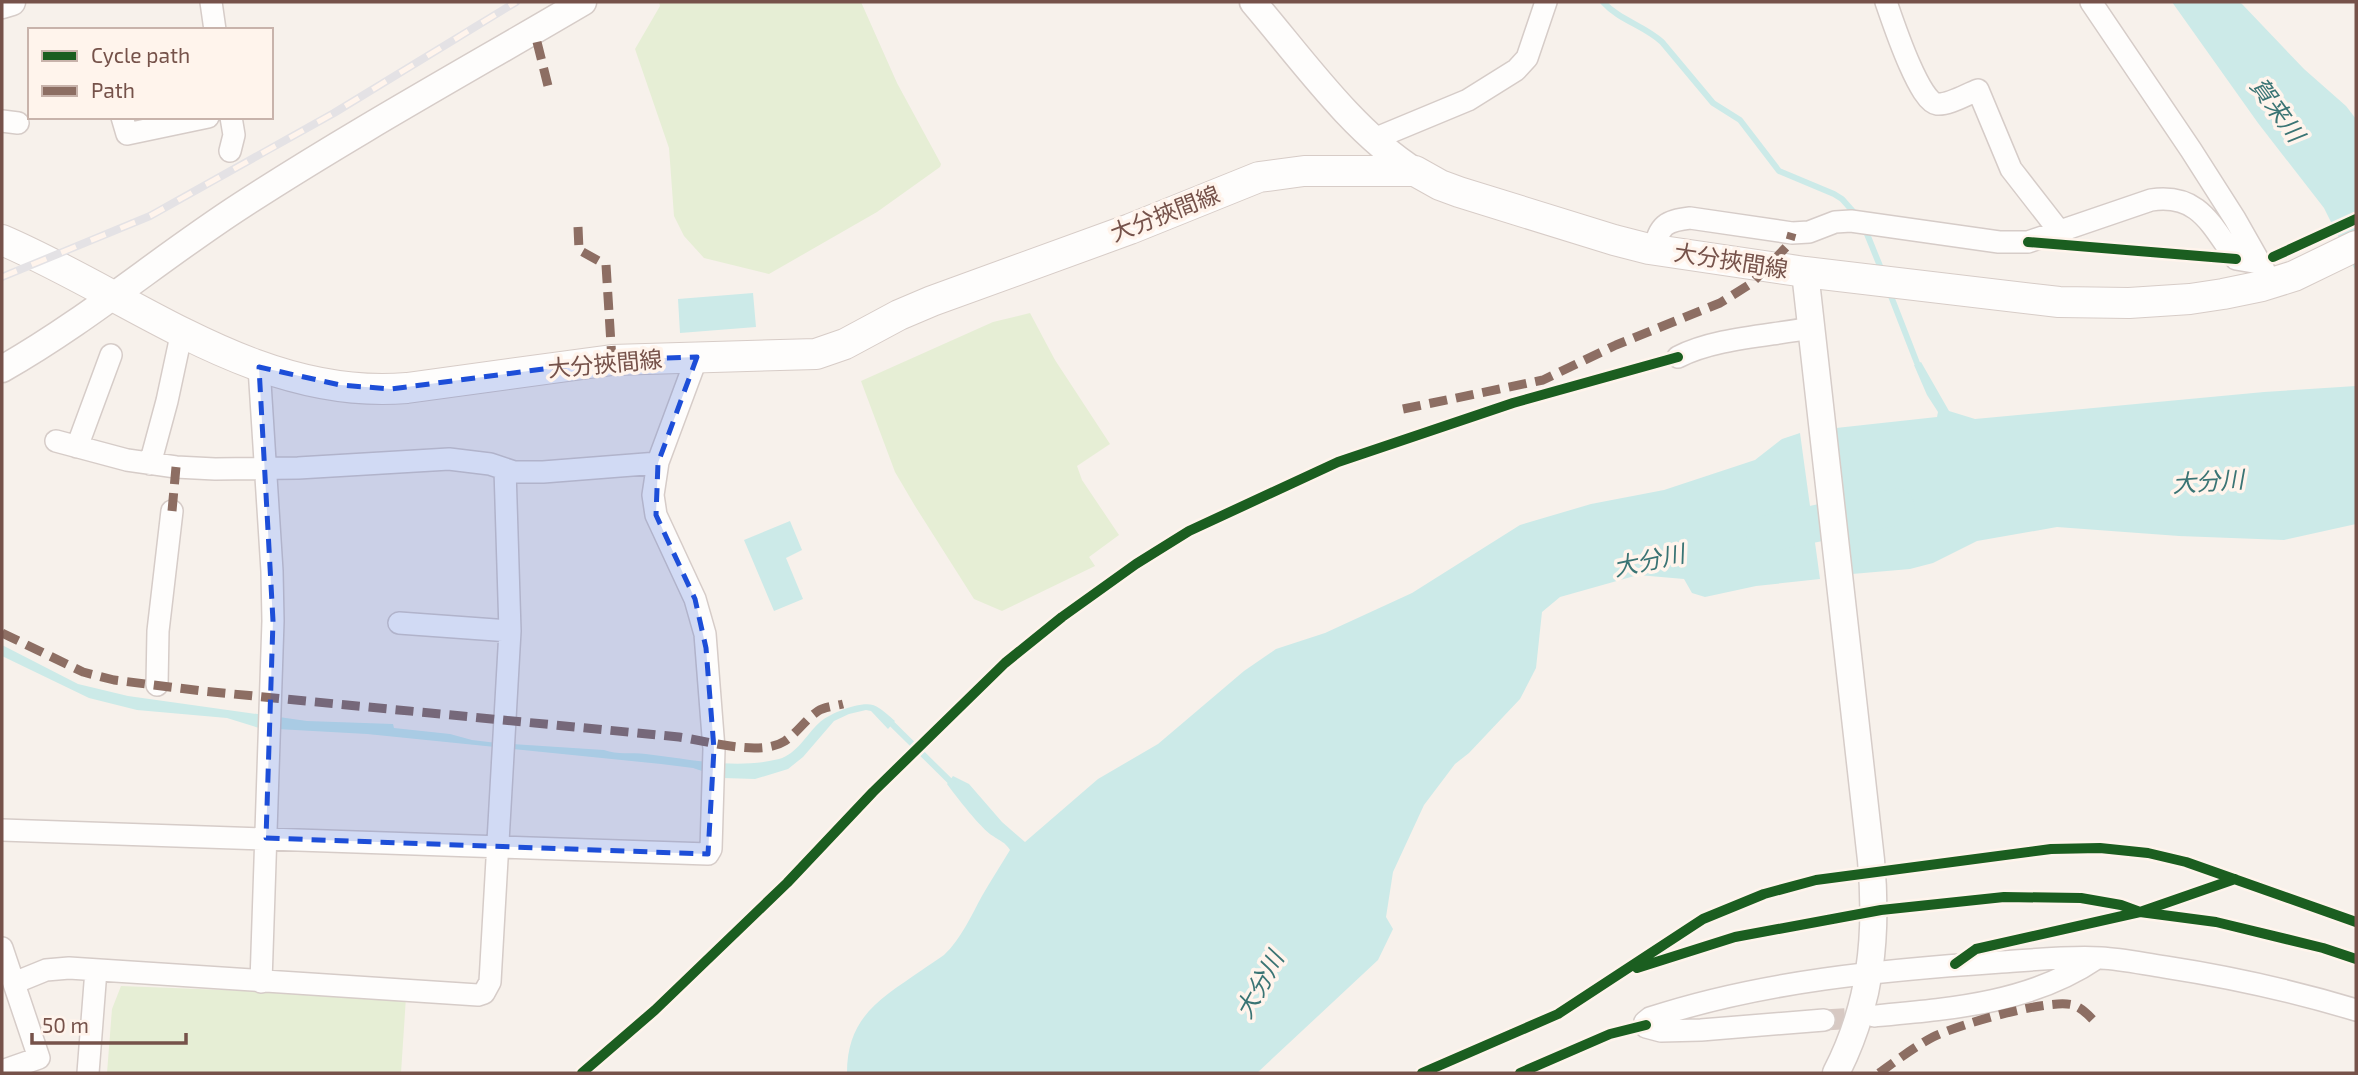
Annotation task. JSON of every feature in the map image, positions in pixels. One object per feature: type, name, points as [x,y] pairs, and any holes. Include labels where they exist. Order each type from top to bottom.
[{"type":"main road","name":"大分挾間線","points":[[2,240],[114,298],[259,367],[279,374],[340,386],[383,389],[612,360],[800,356],[830,350],[932,301],[1118,233],[1259,177],[1304,171],[1415,171],[1440,185],[1467,195],[1615,240],[1654,249],[1805,272],[2017,298],[2083,303],[2190,299],[2235,292],[2275,274],[2356,246]]},
{"type":"street","points":[[2,5],[12,2]]},
{"type":"street","points":[[211,2],[215,28]]},
{"type":"street","points":[[2,369],[36,350],[114,298],[192,239],[302,167],[583,2]]},
{"type":"street","points":[[1253,2],[1344,109],[1374,139],[1415,171]]},
{"type":"street","points":[[1374,139],[1468,100],[1516,70],[1527,58],[1546,2]]},
{"type":"street","points":[[1886,2],[1908,61],[1929,101],[1938,104],[1947,102],[1978,90],[2011,169],[2060,232]]},
{"type":"street","points":[[2091,2],[2235,219],[2275,274]]},
{"type":"street","points":[[123,119],[127,134],[198,119]]},
{"type":"street","points":[[230,151],[234,135],[231,119]]},
{"type":"street","points":[[1654,249],[1664,225],[1690,218],[1801,234],[1835,222],[1851,222],[2011,243],[2028,242],[2151,200],[2174,198],[2192,205],[2204,215],[2236,260],[2275,274]]},
{"type":"street","points":[[1805,272],[1874,905],[1871,968],[1855,1030],[1836,1073]]},
{"type":"street","points":[[150,464],[182,331]]},
{"type":"street","points":[[1678,357],[1692,350],[1720,343],[1811,335]]},
{"type":"street","points":[[77,447],[111,355]]},
{"type":"street","points":[[2,830],[708,854],[711,849],[714,749],[705,634],[695,599],[656,515],[653,495],[658,463],[697,357]]},
{"type":"street","points":[[259,367],[273,621],[261,982]]},
{"type":"street","points":[[56,441],[150,464],[189,468],[265,468],[449,459],[477,461],[505,470],[543,472],[658,463]]},
{"type":"street","points":[[14,983],[46,970],[69,968],[261,982],[478,995],[484,993],[490,982],[510,631],[505,470]]},
{"type":"street","points":[[157,685],[159,614],[172,511]]},
{"type":"street","points":[[399,623],[510,631]]},
{"type":"street","points":[[2,948],[39,1058],[2,1071]]},
{"type":"street","points":[[1824,1020],[1676,1031],[1651,1029],[1646,1027],[1645,1021],[1706,1000],[1871,968],[2057,957],[2097,958],[2230,977],[2356,1010]]},
{"type":"street","points":[[1874,1016],[1972,1005],[2017,996],[2054,983],[2097,958]]},
{"type":"street","points":[[88,1073],[96,970]]},
{"type":"highlighted area","points":[[697,357],[658,463],[656,515],[695,599],[706,648],[714,749],[708,854],[266,838],[273,621],[259,367],[340,385],[391,389],[612,360]]},
{"type":"green space","points":[[659,2],[861,2],[897,83],[941,164],[940,167],[877,212],[769,274],[704,258],[684,236],[674,216],[669,148],[635,49],[660,6]]},
{"type":"green space","points":[[1030,313],[1055,360],[1110,444],[1077,466],[1082,480],[1119,535],[1089,557],[1095,566],[1002,611],[974,599],[915,506],[895,472],[861,381],[993,322]]},
{"type":"green space","points":[[121,986],[406,997],[401,1073],[107,1073],[112,1009]]},
{"type":"water","name":"賀来川","points":[[2172,2],[2242,4],[2356,119],[2356,272],[2324,208],[2258,123]]},
{"type":"water","points":[[753,293],[756,327],[680,333],[678,299]]},
{"type":"water","points":[[1921,362],[1949,411],[1975,419],[2356,386],[2356,524],[2284,540],[2057,527],[1977,541],[1933,563],[1910,569],[1852,574],[1836,428],[1937,417],[1938,412],[1914,365]]},
{"type":"water","points":[[1800,433],[1820,579],[1756,586],[1705,597],[1692,593],[1684,579],[1638,575],[1560,597],[1542,612],[1536,668],[1520,699],[1469,753],[1455,764],[1424,805],[1393,872],[1386,917],[1393,929],[1378,960],[1257,1073],[847,1073],[848,1054],[860,1023],[869,1011],[893,990],[950,949],[1010,850],[982,827],[956,796],[947,784],[953,776],[969,784],[1002,822],[1025,842],[1098,779],[1158,744],[1244,671],[1276,649],[1325,633],[1412,593],[1520,525],[1591,504],[1664,490],[1755,460],[1782,439]]},
{"type":"water","points":[[790,521],[802,550],[786,558],[803,599],[774,611],[744,540]]},
{"type":"water","points":[[2,645],[78,684],[128,696],[307,721],[393,724],[394,728],[450,734],[497,743],[604,750],[729,764],[762,762],[785,757],[796,749],[823,719],[853,707],[873,705],[895,721],[888,729],[871,711],[849,714],[834,721],[803,757],[788,769],[755,779],[723,778],[693,768],[661,764],[367,734],[259,728],[227,718],[137,710],[89,698],[2,656]]},
{"type":"waterway","points":[[1603,2],[1662,42],[1713,103],[1740,120],[1779,171],[1834,194],[1858,217]]},
{"type":"waterway","points":[[1865,229],[1882,271]]},
{"type":"waterway","points":[[1889,291],[1917,363]]},
{"type":"waterway","name":"大分川","points":[[1765,534],[1896,507]]},
{"type":"waterway","points":[[888,720],[955,786]]},
{"type":"tunnel","points":[[1824,1020],[1871,1017]]},
{"type":"railway","points":[[2,277],[150,216],[334,113],[516,2]]},
{"type":"marked path","points":[[537,42],[549,90],[547,93]]},
{"type":"marked path","points":[[578,227],[579,250],[606,265],[612,360]]},
{"type":"marked path","points":[[1403,409],[1543,380],[1616,345],[1720,303],[1752,283],[1789,244],[1792,233]]},
{"type":"marked path","points":[[172,511],[176,467]]},
{"type":"marked path","points":[[2,633],[83,672],[114,680],[202,691],[679,737],[748,748],[774,746],[785,741],[818,711],[843,704]]},
{"type":"marked path","points":[[1879,1073],[1933,1037],[2024,1009],[2044,1005],[2073,1005],[2098,1025]]},
{"type":"cycle path","points":[[2273,257],[2356,219]]},
{"type":"cycle path","points":[[2028,242],[2236,259]]},
{"type":"cycle path","points":[[582,1073],[655,1010],[787,883],[873,792],[1005,663],[1062,617],[1136,564],[1189,531],[1338,462],[1513,403],[1678,357]]},
{"type":"cycle path","points":[[1422,1073],[1558,1014],[1703,919],[1764,894],[1816,880],[2051,849],[2100,848],[2148,853],[2186,862],[2356,922]]},
{"type":"cycle path","points":[[1955,964],[1976,949],[2140,912],[2235,879]]},
{"type":"cycle path","points":[[1637,968],[1735,937],[1881,910],[2004,897],[2081,898],[2121,905],[2140,912],[2216,922],[2323,948],[2356,959]]},
{"type":"cycle path","points":[[1520,1073],[1610,1034],[1646,1025]]}]
